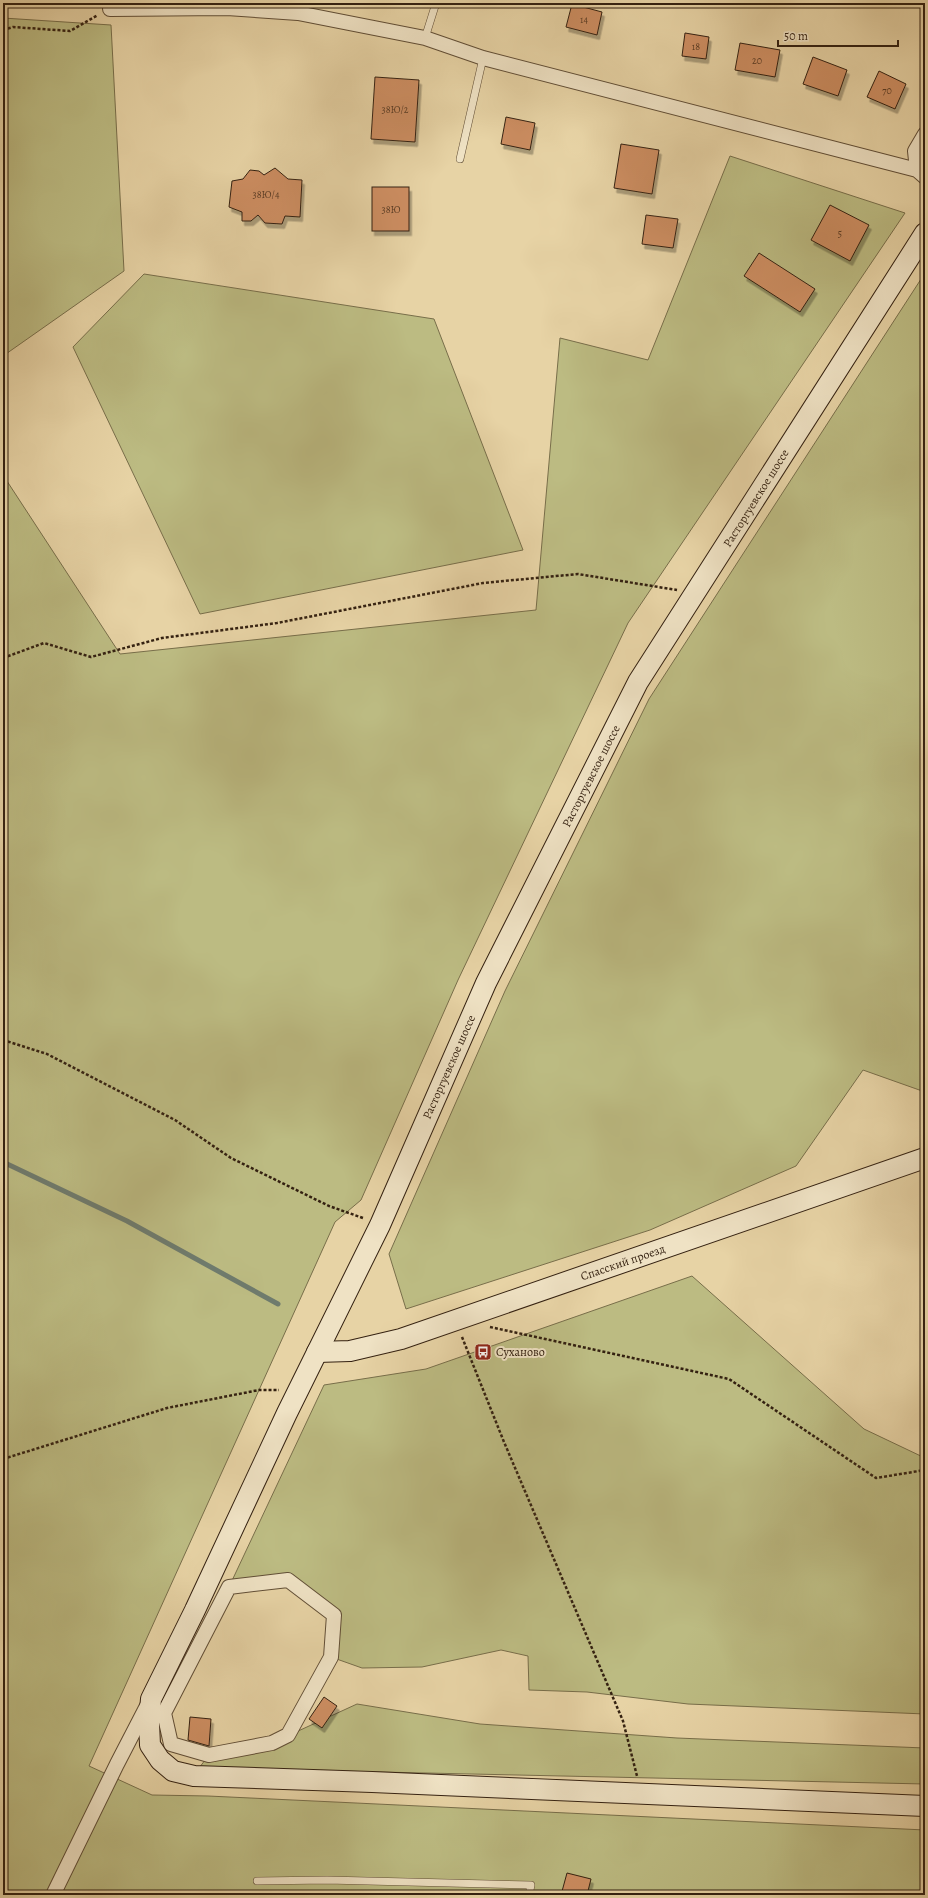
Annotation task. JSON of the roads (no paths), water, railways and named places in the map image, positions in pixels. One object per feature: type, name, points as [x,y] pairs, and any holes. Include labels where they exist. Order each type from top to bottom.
[{"type":"main road","name":"Расторгуевское шоссе","points":[[151,1699],[299,1389],[380,1225],[486,983],[638,682],[925,233]]},
{"type":"main road","name":"Спасский проезд","points":[[317,1352],[350,1351],[401,1339],[925,1158]]},
{"type":"main road","points":[[151,1699],[149,1723],[150,1745],[160,1760],[173,1770],[194,1776],[641,1793],[925,1806]]},
{"type":"street","points":[[110,9],[227,8],[298,13],[425,38],[483,58],[921,174],[915,151],[925,134]]},
{"type":"street","points":[[288,1580],[334,1615],[331,1657],[288,1735],[272,1742],[209,1755],[171,1744],[164,1713],[229,1587],[288,1580]]},
{"type":"street","points":[[53,1895],[117,1764],[151,1699]]},
{"type":"lane","points":[[425,38],[436,3]]},
{"type":"lane","points":[[460,159],[483,58]]},
{"type":"lane","points":[[257,1881],[327,1880],[531,1885],[529,1895]]},
{"type":"waterway","points":[[3,1162],[127,1221],[278,1304]]},
{"type":"place","name":"Суханово","points":[[483,1352]]}]
